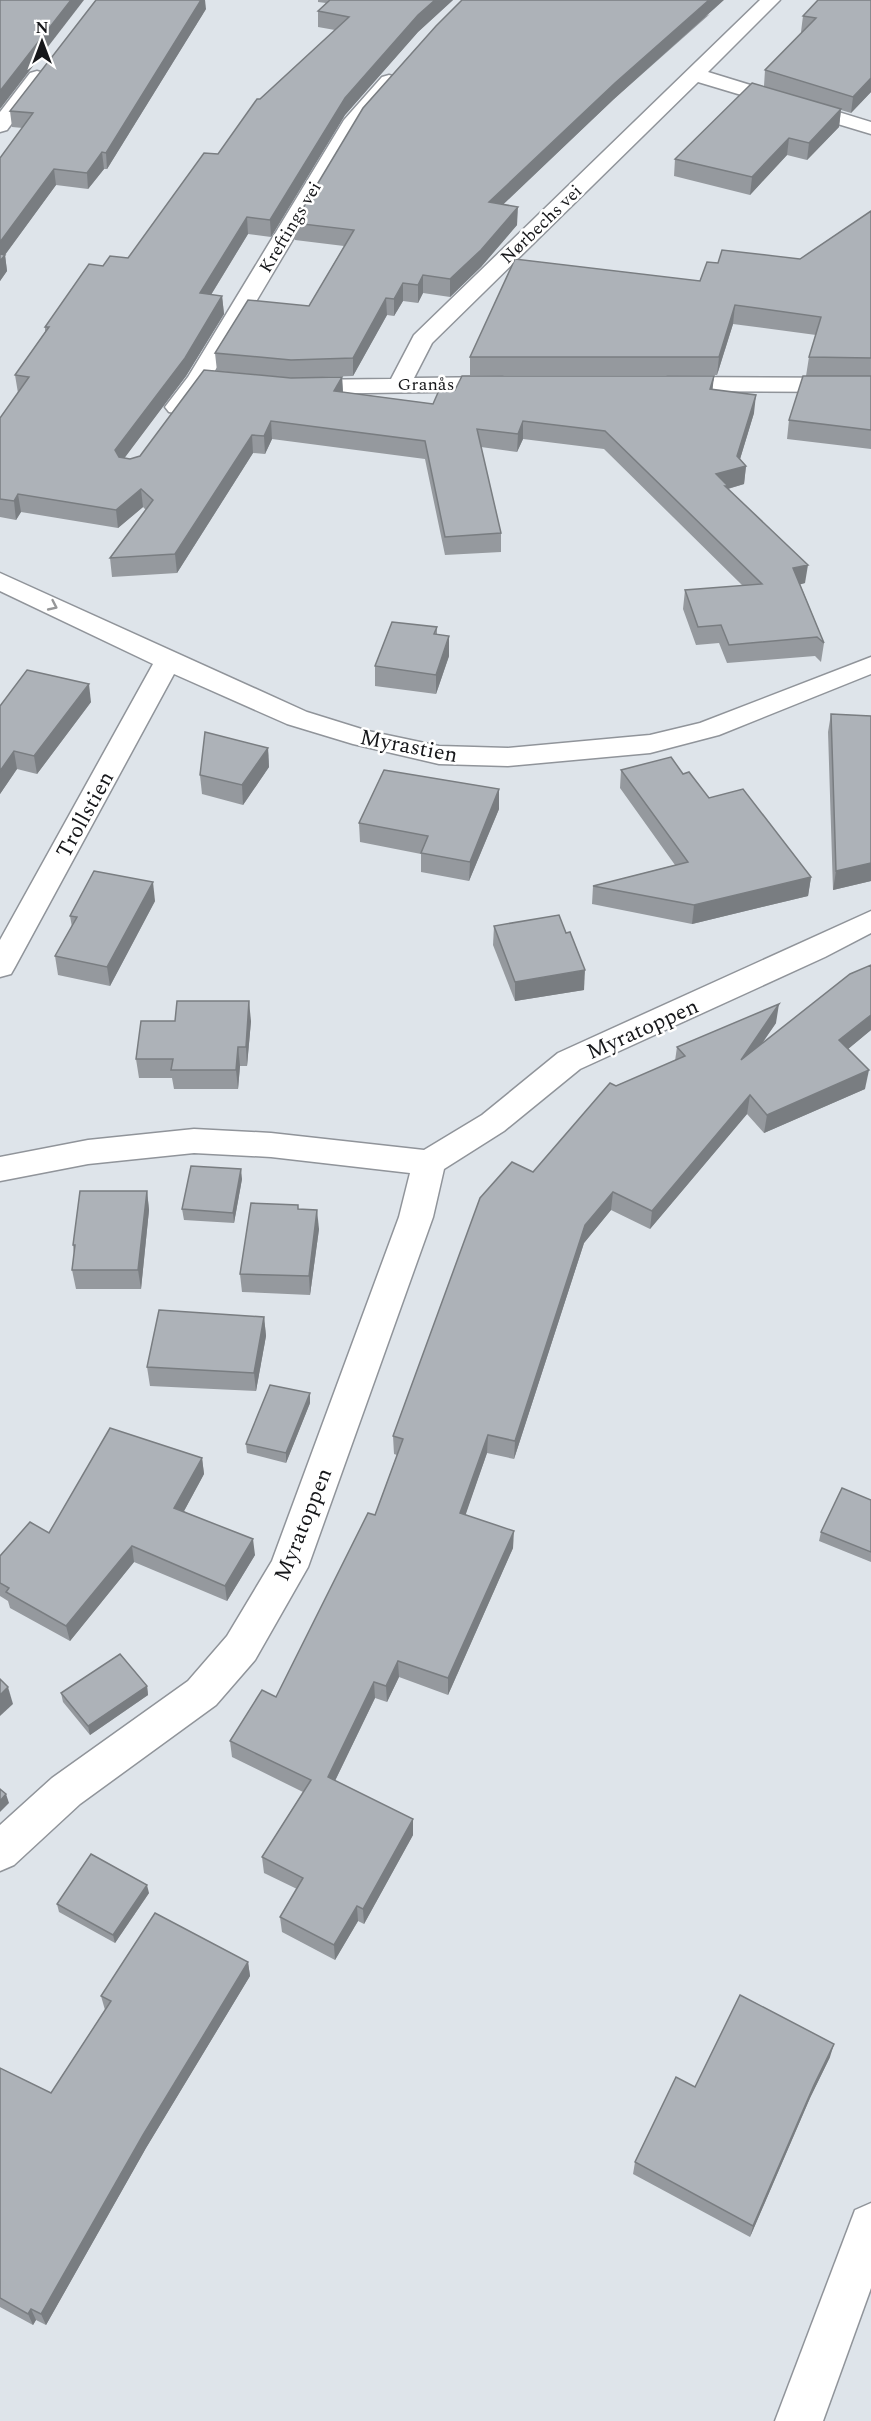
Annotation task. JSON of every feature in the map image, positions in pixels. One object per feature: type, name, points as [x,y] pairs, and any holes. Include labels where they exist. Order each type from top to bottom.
[{"type":"street","name":"Nørbechs vei","points":[[400,384],[422,340],[771,0]]},
{"type":"street","name":"Kreftings vei","points":[[165,424],[198,379],[354,120],[405,62]]},
{"type":"street","points":[[0,126],[47,64]]},
{"type":"street","points":[[694,74],[871,128]]},
{"type":"street","points":[[198,379],[222,381]]},
{"type":"street","name":"Granås","points":[[280,386],[530,384]]},
{"type":"street","points":[[647,384],[871,385]]},
{"type":"street","name":"Myrastien","points":[[0,581],[168,661],[297,718],[363,738],[439,755],[507,757],[571,753],[650,744],[709,729],[871,665]]},
{"type":"street","name":"Trollstien","points":[[0,967],[168,661]]},
{"type":"street","name":"Myratoppen","points":[[0,1852],[66,1791],[202,1693],[241,1648],[289,1567],[416,1217],[429,1163],[494,1123],[569,1061],[814,951],[871,921]]},
{"type":"street","points":[[0,1169],[88,1152],[194,1141],[272,1145],[429,1163]]},
{"type":"street","points":[[799,2421],[871,2226]]},
{"type":"building","points":[[0,0],[71,0],[0,91]]},
{"type":"building","points":[[96,0],[201,0],[106,153],[102,152],[87,173],[54,169],[0,242],[0,158],[33,113],[10,111]]},
{"type":"building","points":[[330,0],[435,0],[418,15],[345,98],[270,220],[247,217],[200,293],[222,296],[185,358],[115,450],[119,457],[130,459],[140,456],[204,370],[291,378],[342,377],[334,391],[433,404],[440,388],[455,390],[462,376],[714,376],[710,389],[756,395],[737,456],[746,466],[716,474],[728,486],[725,486],[808,565],[793,568],[824,643],[817,637],[729,645],[721,625],[698,627],[685,590],[762,584],[605,431],[523,421],[518,434],[477,429],[501,533],[445,537],[425,441],[271,421],[264,436],[252,435],[175,554],[110,558],[153,500],[141,489],[116,510],[18,494],[14,501],[0,499],[0,418],[29,377],[15,375],[49,327],[45,327],[89,264],[103,266],[110,256],[128,258],[204,153],[218,154],[257,99],[260,99],[349,17],[318,11]]},
{"type":"building","points":[[462,0],[709,0],[615,83],[489,202],[518,207],[481,250],[450,279],[423,275],[418,285],[403,283],[394,299],[386,298],[353,358],[291,360],[215,353],[248,300],[309,306],[354,230],[294,223],[363,108]]},
{"type":"building","points":[[818,0],[871,0],[871,78],[853,97],[765,70],[816,18],[803,16]]},
{"type":"building","points":[[752,83],[841,109],[809,143],[789,138],[752,177],[675,159]]},
{"type":"building","points":[[871,211],[871,358],[809,357],[821,317],[735,305],[719,357],[470,357],[515,259],[700,281],[707,262],[718,263],[722,250],[800,259]]},
{"type":"building","points":[[803,376],[871,376],[871,430],[789,420]]},
{"type":"building","points":[[392,622],[437,627],[434,634],[449,636],[436,675],[375,666]]},
{"type":"building","points":[[27,670],[89,684],[34,756],[14,751],[0,771],[0,706]]},
{"type":"building","points":[[831,714],[871,716],[871,863],[836,871]]},
{"type":"building","points":[[205,732],[268,748],[242,785],[200,775]]},
{"type":"building","points":[[671,757],[683,774],[689,772],[709,798],[743,789],[811,877],[694,905],[593,886],[688,862],[621,770]]},
{"type":"building","points":[[384,770],[499,789],[470,862],[421,853],[428,836],[359,823]]},
{"type":"building","points":[[94,871],[153,882],[107,967],[55,956],[77,917],[70,916]]},
{"type":"building","points":[[559,915],[566,933],[570,932],[585,970],[515,982],[494,926]]},
{"type":"building","points":[[871,965],[871,1015],[839,1040],[869,1070],[767,1115],[750,1095],[652,1211],[613,1192],[585,1225],[515,1441],[488,1435],[460,1513],[514,1531],[448,1678],[398,1661],[386,1686],[374,1682],[328,1777],[413,1819],[363,1909],[357,1906],[334,1945],[280,1917],[303,1878],[262,1857],[311,1780],[230,1741],[262,1690],[276,1697],[368,1513],[375,1515],[403,1439],[393,1436],[480,1198],[512,1162],[533,1172],[610,1083],[616,1086],[685,1056],[677,1047],[779,1004],[741,1060],[850,974]]},
{"type":"building","points":[[177,1001],[249,1001],[246,1047],[238,1047],[236,1070],[171,1070],[173,1059],[136,1059],[141,1021],[175,1021]]},
{"type":"building","points":[[191,1166],[241,1169],[233,1213],[182,1209]]},
{"type":"building","points":[[80,1191],[147,1191],[138,1270],[72,1270]]},
{"type":"building","points":[[251,1203],[298,1205],[298,1209],[317,1210],[309,1276],[240,1274]]},
{"type":"building","points":[[159,1310],[264,1317],[254,1373],[147,1367]]},
{"type":"building","points":[[270,1385],[310,1393],[286,1453],[246,1444]]},
{"type":"building","points":[[110,1428],[202,1458],[174,1508],[253,1539],[225,1586],[132,1546],[66,1626],[6,1592],[9,1588],[0,1583],[0,1556],[30,1522],[49,1533]]},
{"type":"building","points":[[842,1488],[871,1500],[871,1552],[821,1532]]},
{"type":"building","points":[[120,1654],[147,1686],[88,1726],[61,1693]]},
{"type":"building","points":[[0,1679],[8,1687],[0,1695]]},
{"type":"building","points":[[0,1789],[6,1794],[0,1801]]},
{"type":"building","points":[[91,1854],[147,1885],[113,1935],[57,1904]]},
{"type":"building","points":[[155,1913],[248,1962],[143,2135],[41,2314],[31,2309],[28,2314],[0,2298],[0,2068],[51,2093],[111,2001],[101,1996]]},
{"type":"building","points":[[740,1995],[834,2044],[753,2226],[635,2162],[676,2077],[695,2087]]}]
